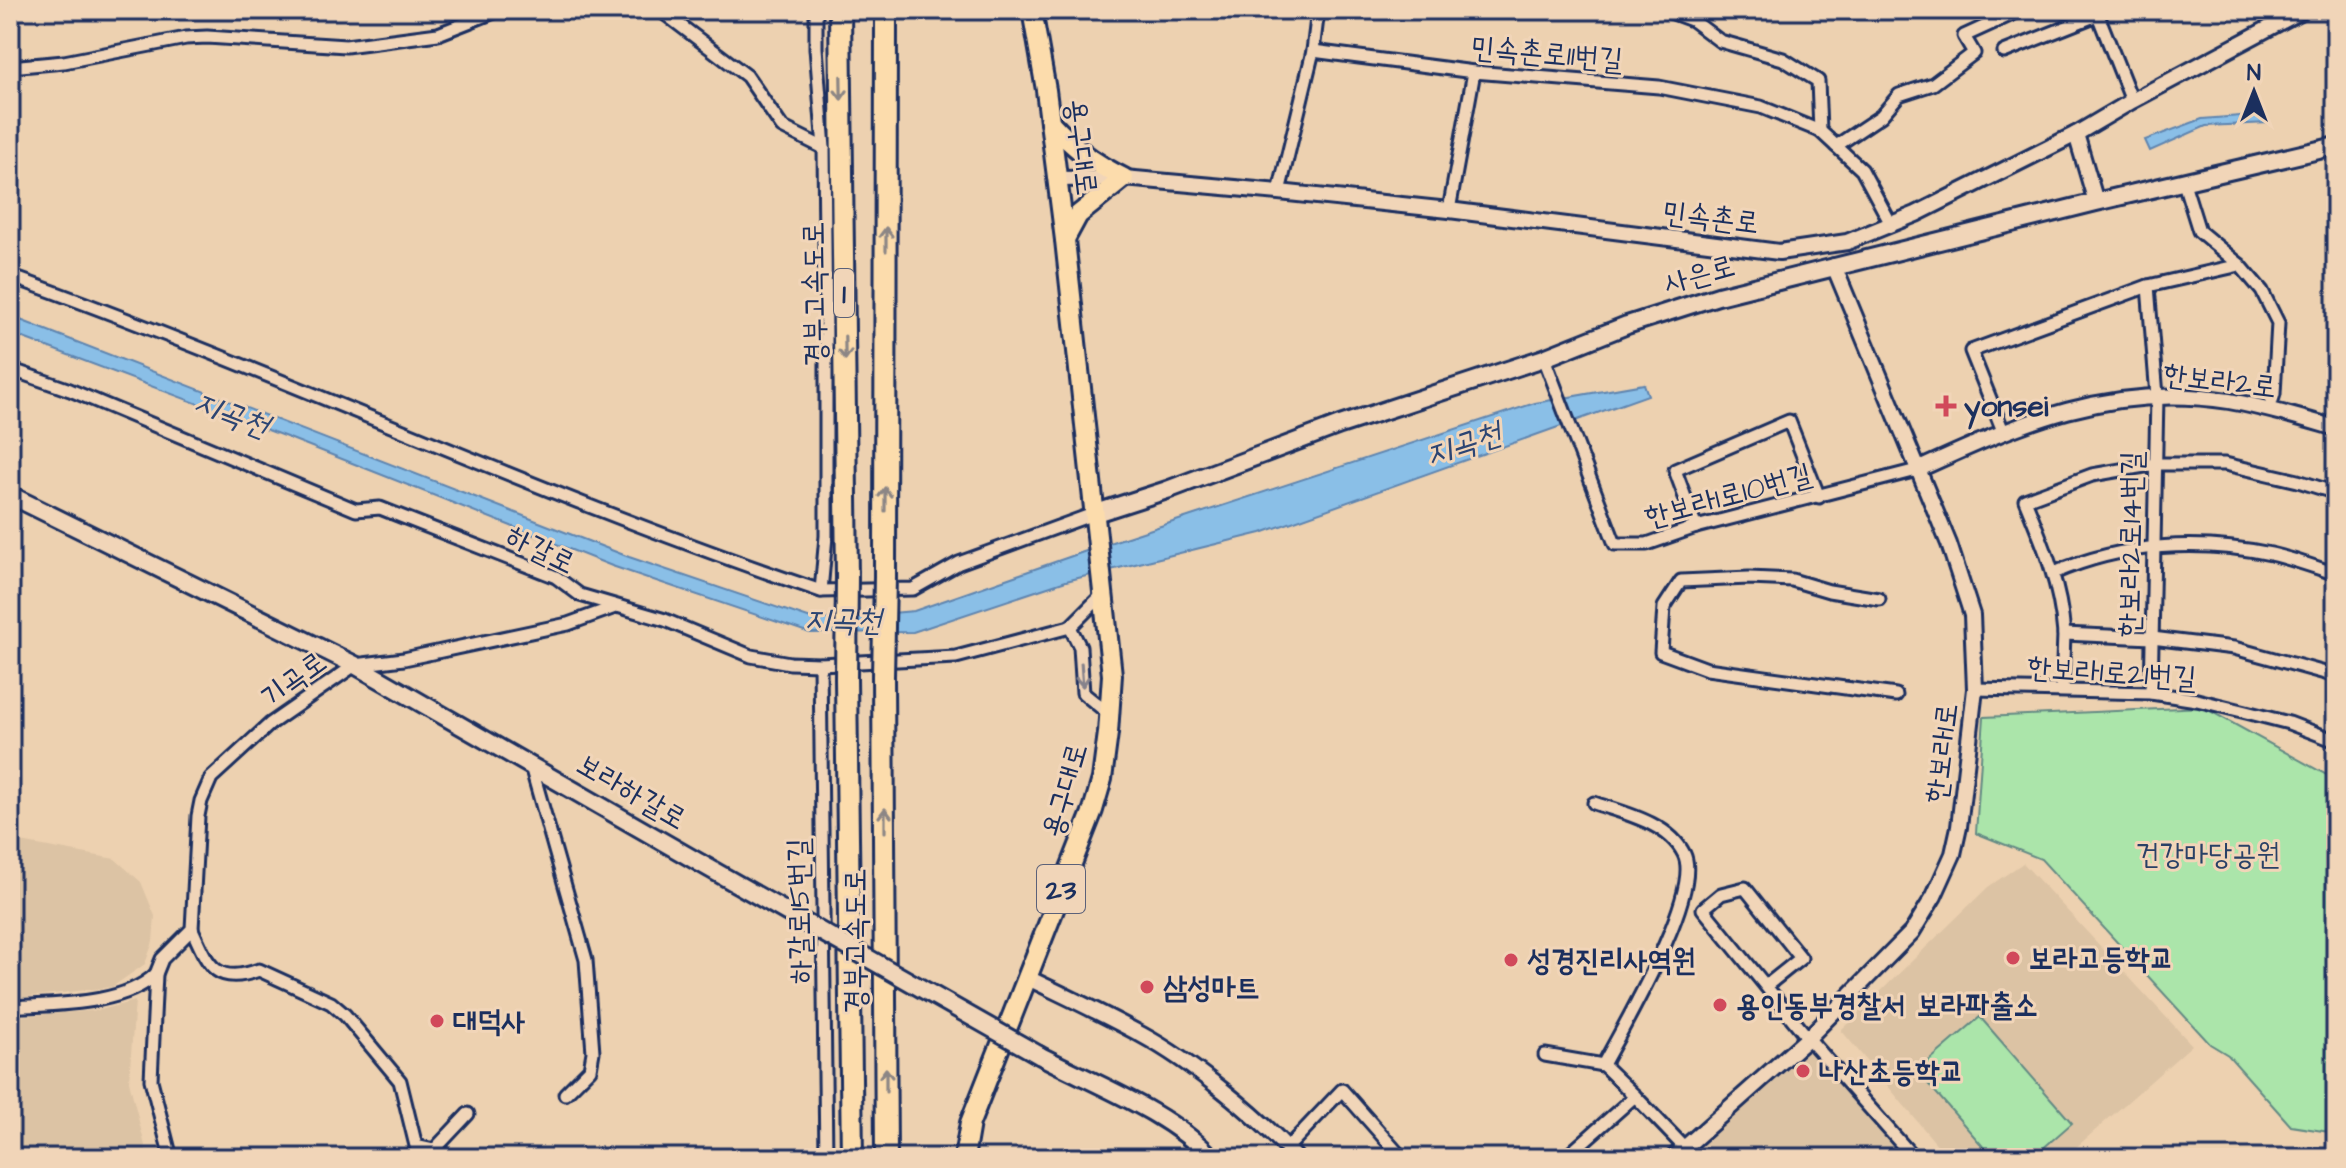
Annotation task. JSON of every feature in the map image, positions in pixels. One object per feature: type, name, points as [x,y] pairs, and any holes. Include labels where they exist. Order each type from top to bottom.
[{"type":"highway","name":"경부고속도로","points":[[840,10],[852,1158]]},
{"type":"highway","name":"경부고속도로","points":[[886,10],[883,676],[886,1158]]},
{"type":"main road","name":"용구대로","points":[[1032,10],[1065,240],[1096,522]]},
{"type":"main road","points":[[1050,122],[1073,147],[1124,178],[1078,215],[1065,240]]},
{"type":"main road","name":"사은로","points":[[1096,522],[1167,490],[1340,425],[1547,366],[1627,325],[1718,296],[2336,146]]},
{"type":"main road","name":"보라하갈로","points":[[10,495],[355,665],[1039,1055],[1172,1123],[1198,1142],[1212,1158]]},
{"type":"main road","name":"23","points":[[1096,522],[1104,602]]},
{"type":"main road","name":"용구대로","points":[[964,1158],[970,1123],[1093,810],[1102,779],[1112,675],[1104,602]]},
{"type":"street","points":[[10,67],[64,62],[186,38],[346,46],[438,34],[499,10]]},
{"type":"street","points":[[660,10],[747,76],[782,127],[824,148]]},
{"type":"street","points":[[816,10],[824,148],[826,536],[821,591]]},
{"type":"street","points":[[1279,192],[1313,51],[1318,10]]},
{"type":"street","points":[[1665,10],[1692,20],[1720,41],[1783,59],[1818,81],[1820,131]]},
{"type":"street","points":[[1836,146],[1881,116],[1899,95],[1933,84],[1974,53],[1964,36],[2021,10]]},
{"type":"street","name":"민속촌로","points":[[1057,179],[1124,178],[1279,192],[1779,252],[1847,242],[1891,224],[2076,134],[2303,10]]},
{"type":"street","points":[[2004,52],[2097,12],[2132,101]]},
{"type":"street","name":"민속촌로11번길","points":[[1313,51],[1474,72],[1659,87],[1761,107],[1820,131],[1862,170],[1891,224]]},
{"type":"street","points":[[1449,210],[1474,72]]},
{"type":"street","points":[[2076,134],[2096,202]]},
{"type":"street","points":[[2184,183],[2199,231],[2240,265],[2262,291],[2278,323],[2274,394],[2269,410]]},
{"type":"street","points":[[2003,431],[1971,351],[2148,286],[2240,265]]},
{"type":"street","name":"한보라1로","points":[[1679,1153],[1808,1038],[1912,932],[1934,896],[1953,854],[1959,827],[1975,689],[1972,615],[1949,544],[1834,266]]},
{"type":"street","points":[[10,276],[210,351],[653,530],[821,591],[913,589],[959,563],[1096,522]]},
{"type":"street","name":"한보라2로14번길","points":[[2148,286],[2157,396],[2151,693]]},
{"type":"street","name":"한보라1로10번길","points":[[1547,366],[1615,544],[1647,544],[1696,527],[1917,470]]},
{"type":"street","name":"하갈로","points":[[10,369],[70,390],[356,510],[380,508],[556,577],[580,595],[665,620],[751,656],[790,663],[820,664],[956,657],[1070,627]]},
{"type":"street","name":"한보라2로","points":[[1917,470],[2040,417],[2094,404],[2157,396],[2228,401],[2336,428]]},
{"type":"street","points":[[1696,527],[1675,470],[1789,421],[1819,497]]},
{"type":"street","points":[[2062,689],[2062,606],[2054,573],[2025,500],[2092,475],[2156,464],[2225,464],[2336,493]]},
{"type":"street","points":[[2054,573],[2076,563],[2154,546],[2211,545],[2256,552],[2336,574]]},
{"type":"street","points":[[1879,599],[1829,591],[1792,580],[1681,581],[1664,607],[1661,652],[1707,669],[1896,695]]},
{"type":"street","points":[[1104,602],[1070,627],[1080,647],[1083,693],[1109,714]]},
{"type":"street","name":"기곡로","points":[[468,1114],[434,1150],[416,1146],[400,1081],[345,1015],[331,1003],[259,970],[240,977],[219,973],[207,962],[192,929],[198,816],[211,778],[270,724],[355,665],[404,659],[568,624],[615,607]]},
{"type":"street","points":[[2064,634],[2152,638],[2234,648],[2336,676]]},
{"type":"street","name":"하갈로15번길","points":[[820,664],[826,1158]]},
{"type":"street","name":"한보라1로21번길","points":[[1975,689],[2151,693],[2246,712],[2333,739]]},
{"type":"street","points":[[2333,739],[2336,724]]},
{"type":"street","points":[[531,765],[586,960],[593,1052],[590,1069],[565,1094]]},
{"type":"street","points":[[1594,803],[1633,817],[1672,837],[1685,856],[1687,874],[1677,915],[1654,968],[1603,1065]]},
{"type":"street","points":[[1766,986],[1801,958],[1745,888],[1721,894],[1703,909],[1808,1038],[1914,1158]]},
{"type":"street","points":[[171,1158],[151,1080],[156,974],[162,959],[192,929]]},
{"type":"street","points":[[10,1007],[77,1002],[130,992],[156,974]]},
{"type":"street","points":[[1026,977],[1165,1049],[1222,1091],[1291,1153],[1342,1090],[1402,1158]]},
{"type":"street","points":[[1545,1055],[1603,1065],[1635,1096],[1679,1153]]},
{"type":"street","points":[[1565,1158],[1635,1096]]},
{"type":"shaded area","points":[[10,840],[115,859],[141,882],[155,916],[153,942],[145,964],[112,987],[10,999]]},
{"type":"shaded area","name":"보라고등학교","points":[[2023,863],[2192,1045],[2064,1158],[1948,1158],[1841,1030],[1988,887]]},
{"type":"shaded area","points":[[135,1001],[129,1081],[148,1158],[10,1158],[10,1017],[100,1010]]},
{"type":"shaded area","name":"나산초등학교","points":[[1808,1038],[1914,1158],[1673,1158]]},
{"type":"green space","name":"건강마당공원","points":[[2203,707],[2336,780],[2336,1133],[2291,1126],[2228,1055],[2210,1044],[2041,859],[1976,833],[1984,717]]},
{"type":"green space","points":[[1980,1017],[2072,1123],[2032,1158],[1993,1158],[1917,1071]]},
{"type":"water","points":[[2266,114],[2268,123],[2206,126],[2150,151],[2145,140],[2202,119]]},
{"type":"water","name":"지곡천","points":[[10,316],[629,557],[814,620],[914,611],[1112,542],[1535,403],[1644,384],[1648,395],[1261,533],[1066,581],[913,632],[810,633],[612,566],[289,438],[10,333]]},
{"type":"place","name":"yonsei","points":[[1946,406]]},
{"type":"place","name":"보라고등학교","points":[[2013,958]]},
{"type":"place","name":"성경진리사역원","points":[[1511,960]]},
{"type":"place","name":"삼성마트","points":[[1147,987]]},
{"type":"place","name":"용인동부경찰서 보라파출소","points":[[1720,1005]]},
{"type":"place","name":"대덕사","points":[[437,1021]]},
{"type":"place","name":"나산초등학교","points":[[1803,1071]]}]
